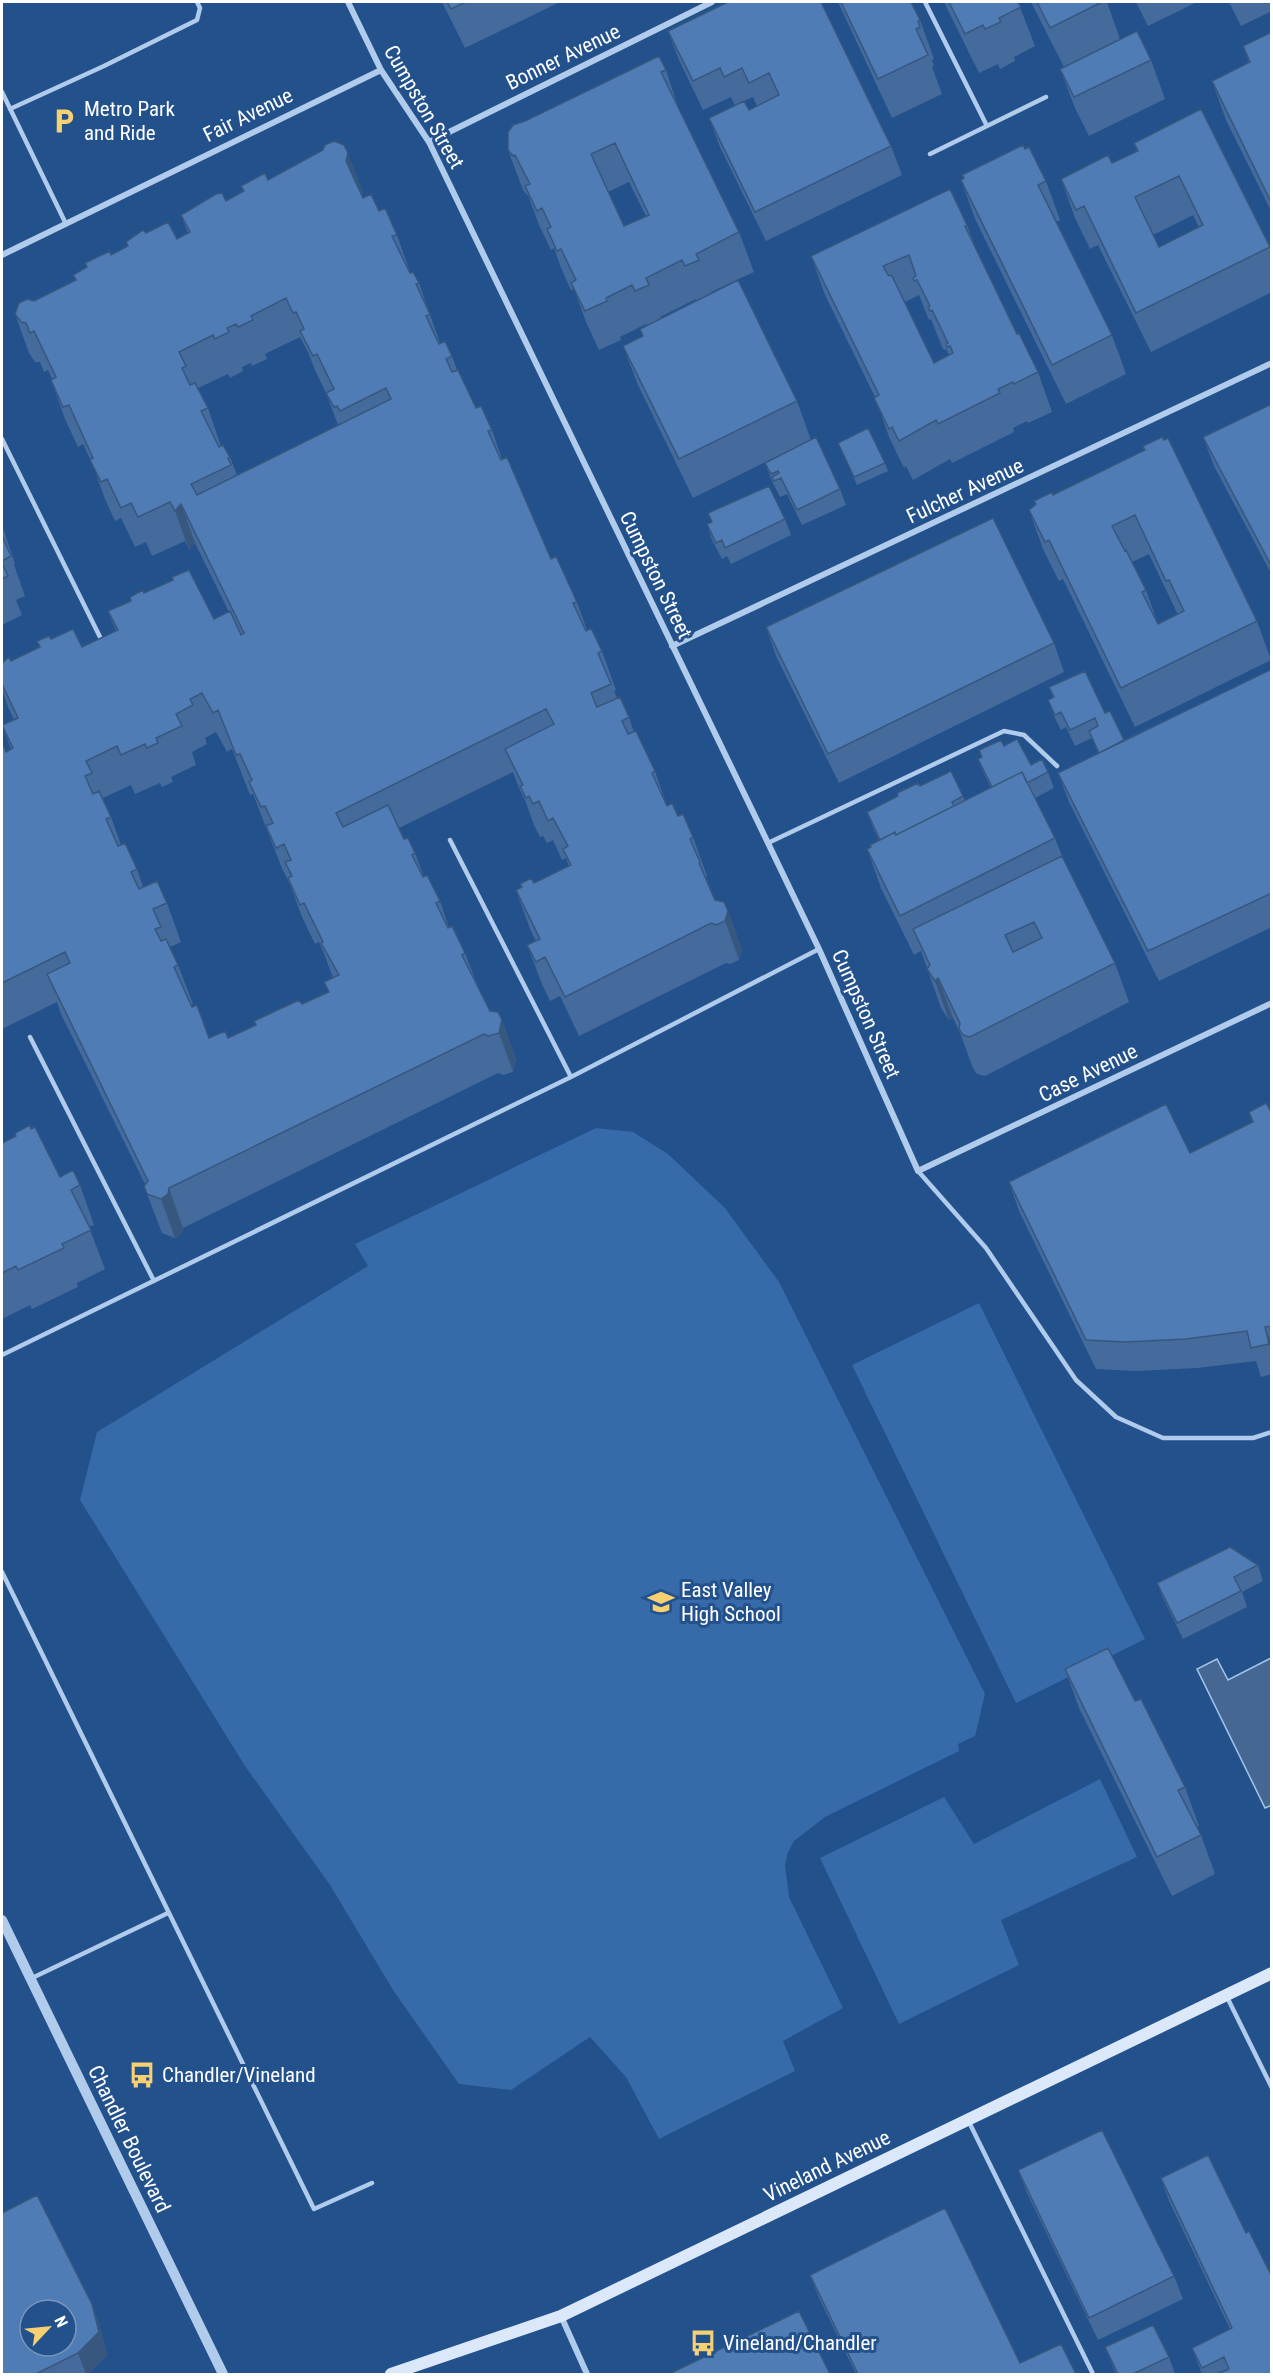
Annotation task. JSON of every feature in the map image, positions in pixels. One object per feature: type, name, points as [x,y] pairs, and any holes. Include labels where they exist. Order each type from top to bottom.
[{"type":"main road","name":"Vineland Avenue","points":[[394,2374],[561,2316],[1272,1973]]},
{"type":"street","name":"Cumpston Street","points":[[348,2],[381,70],[429,142],[819,949],[918,1172]]},
{"type":"street","name":"Bonner Avenue","points":[[429,142],[712,2]]},
{"type":"street","name":"Fair Avenue","points":[[2,255],[381,70]]},
{"type":"street","name":"Fulcher Avenue","points":[[672,646],[1272,363]]},
{"type":"street","name":"Case Avenue","points":[[918,1172],[1272,1003]]},
{"type":"street","name":"Chandler Boulevard","points":[[2,1920],[223,2374]]},
{"type":"street","points":[[561,2316],[587,2374]]},
{"type":"lane","points":[[10,109],[197,20],[200,8],[197,2]]},
{"type":"lane","points":[[926,2],[987,126]]},
{"type":"lane","points":[[2,92],[66,224]]},
{"type":"lane","points":[[930,154],[1046,97]]},
{"type":"lane","points":[[2,439],[100,637]]},
{"type":"lane","points":[[768,843],[1004,731],[1024,735],[1057,766]]},
{"type":"lane","points":[[450,840],[571,1077]]},
{"type":"lane","points":[[2,1354],[571,1077],[819,949]]},
{"type":"lane","points":[[30,1037],[154,1281]]},
{"type":"lane","points":[[918,1172],[986,1248],[1076,1380],[1116,1417],[1162,1438],[1253,1438],[1272,1432]]},
{"type":"lane","points":[[2,1572],[314,2209],[372,2183]]},
{"type":"lane","points":[[30,1979],[168,1913]]},
{"type":"lane","points":[[1226,1995],[1272,2088]]},
{"type":"lane","points":[[967,2120],[1093,2374]]},
{"type":"shaded area","points":[[596,1128],[633,1132],[668,1154],[725,1208],[779,1282],[985,1694],[975,1736],[958,1744],[959,1751],[825,1817],[794,1841],[788,1852],[785,1865],[789,1897],[843,2008],[783,2041],[795,2071],[659,2139],[626,2077],[590,2037],[511,2090],[459,2084],[393,1990],[330,1885],[245,1766],[80,1500],[97,1432],[368,1266],[355,1244]]},
{"type":"shaded area","points":[[979,1303],[1145,1639],[1016,1703],[852,1365]]},
{"type":"shaded area","points":[[1271,1658],[1272,1805],[1265,1808],[1197,1669],[1217,1659],[1228,1680]]},
{"type":"shaded area","points":[[1100,1779],[1137,1857],[1001,1920],[1019,1965],[899,2024],[820,1858],[944,1797],[974,1844]]},
{"type":"building","points":[[447,2],[466,2],[451,9]]},
{"type":"building","points":[[728,2],[821,2],[891,146],[755,212],[709,118],[744,101],[749,110],[779,95],[769,73],[749,83],[742,68],[724,77],[720,68],[693,81],[668,31]]},
{"type":"building","points":[[841,2],[911,2],[920,20],[918,21],[920,27],[916,29],[928,55],[878,79]]},
{"type":"building","points":[[949,2],[1018,2],[1021,7],[999,18],[1001,22],[985,29],[983,25],[965,34]]},
{"type":"building","points":[[1037,2],[1102,2],[1050,28]]},
{"type":"building","points":[[1137,31],[1151,60],[1074,97],[1060,69]]},
{"type":"building","points":[[1272,32],[1272,204],[1212,81],[1250,62],[1243,46]]},
{"type":"building","points":[[659,56],[666,70],[661,72],[739,232],[696,254],[699,260],[685,266],[682,260],[646,278],[649,285],[635,291],[632,285],[606,298],[607,301],[585,311],[571,283],[576,280],[561,249],[557,251],[547,229],[551,227],[542,208],[537,211],[525,186],[530,184],[515,155],[513,156],[508,150],[508,132],[513,125]],"holes":[[[615,143],[649,215],[624,226],[591,154]]]},
{"type":"building","points":[[1201,109],[1270,247],[1136,313],[1084,206],[1076,210],[1061,179],[1108,155],[1112,163],[1138,151],[1134,143]],"holes":[[[1179,176],[1203,225],[1159,247],[1135,197]]]},
{"type":"building","points":[[334,141],[344,145],[348,153],[346,161],[363,198],[371,194],[379,211],[385,208],[397,235],[392,236],[410,273],[413,272],[419,283],[416,284],[430,314],[426,316],[439,344],[445,341],[452,356],[446,359],[452,372],[458,370],[476,408],[481,406],[492,430],[488,431],[501,460],[507,457],[551,559],[556,556],[577,602],[573,603],[586,631],[591,628],[602,651],[598,653],[611,684],[591,693],[597,707],[620,697],[629,717],[622,721],[628,734],[636,731],[655,771],[652,773],[667,806],[672,803],[678,816],[683,814],[693,837],[690,839],[715,900],[724,902],[728,911],[725,921],[716,925],[711,923],[565,997],[545,957],[536,962],[527,945],[540,939],[516,890],[522,887],[520,884],[531,878],[534,883],[571,865],[563,849],[568,846],[553,818],[548,821],[539,801],[533,804],[529,796],[526,798],[520,786],[523,785],[505,749],[554,724],[546,709],[336,813],[343,827],[388,805],[404,839],[408,838],[415,853],[412,855],[423,877],[427,875],[440,901],[436,903],[448,928],[452,926],[465,953],[462,955],[490,1011],[498,1012],[502,1020],[499,1033],[489,1036],[484,1034],[169,1188],[168,1194],[161,1199],[147,1194],[144,1186],[148,1181],[47,974],[70,963],[65,952],[2,983],[2,743],[6,752],[13,748],[2,725],[18,718],[2,684],[2,663],[9,657],[11,661],[40,647],[37,641],[49,636],[51,639],[73,629],[82,647],[118,630],[108,611],[131,601],[130,597],[143,590],[144,593],[189,570],[214,619],[230,611],[241,635],[244,633],[181,504],[175,511],[170,502],[138,517],[131,503],[121,508],[107,479],[101,482],[90,460],[93,458],[69,405],[63,407],[51,380],[56,377],[34,331],[30,333],[26,323],[21,322],[15,314],[19,303],[27,299],[34,301],[76,280],[73,275],[87,267],[85,263],[110,251],[111,255],[128,246],[126,242],[143,230],[146,233],[168,222],[177,239],[190,232],[181,215],[216,194],[222,193],[226,201],[244,191],[241,186],[265,173],[268,180],[323,150],[325,145]],"holes":[[[286,298],[304,329],[300,331],[313,356],[317,354],[334,389],[326,393],[334,407],[337,406],[340,411],[386,388],[391,399],[197,495],[191,484],[231,465],[228,458],[230,457],[223,445],[219,447],[201,411],[208,408],[195,383],[190,385],[182,368],[186,366],[179,352],[213,335],[215,339],[229,332],[227,328],[236,324],[238,327],[253,320],[251,316]],[[202,693],[213,713],[218,710],[236,755],[240,754],[252,780],[249,782],[261,807],[265,806],[273,823],[266,826],[276,848],[284,844],[291,860],[285,862],[292,876],[288,878],[300,905],[304,903],[323,942],[321,943],[339,975],[324,982],[329,992],[302,1004],[299,1000],[254,1021],[256,1025],[228,1038],[225,1031],[209,1038],[197,1005],[192,1007],[174,967],[178,965],[166,939],[161,941],[155,929],[161,927],[153,909],[167,903],[157,881],[139,889],[131,872],[137,869],[125,843],[118,846],[106,819],[111,817],[99,791],[93,794],[85,776],[92,773],[86,761],[117,746],[121,755],[145,744],[147,748],[158,743],[156,738],[182,726],[176,714],[193,705],[190,699]]]},
{"type":"building","points":[[1023,145],[1025,149],[1029,147],[1046,181],[1038,185],[1112,335],[1052,365],[961,180],[964,178],[962,175]]},
{"type":"building","points":[[950,189],[967,225],[965,226],[1038,372],[998,389],[1000,393],[938,424],[936,420],[899,441],[892,427],[889,429],[874,398],[879,395],[811,256]],"holes":[[[909,255],[916,276],[913,278],[914,281],[917,280],[930,306],[928,307],[930,311],[932,310],[948,343],[947,347],[950,346],[953,353],[934,363],[892,276],[888,275],[883,266]]]},
{"type":"building","points":[[738,280],[797,401],[679,459],[623,346],[643,336],[640,329]]},
{"type":"building","points":[[1272,404],[1272,567],[1203,437]]},
{"type":"building","points":[[868,428],[885,463],[854,477],[838,443]]},
{"type":"building","points":[[816,437],[840,489],[797,510],[781,478],[774,481],[772,477],[779,473],[778,471],[771,474],[765,463]]},
{"type":"building","points":[[1162,437],[1164,440],[1168,438],[1257,621],[1121,688],[1049,540],[1045,542],[1029,510],[1036,504],[1034,501],[1052,492],[1053,495],[1145,450],[1143,446]],"holes":[[[1135,515],[1166,581],[1169,580],[1184,611],[1158,624],[1142,592],[1146,590],[1112,526]]]},
{"type":"building","points":[[769,486],[785,519],[725,548],[722,540],[716,543],[707,524],[712,522],[708,513]]},
{"type":"building","points":[[993,518],[1054,643],[828,754],[766,627]]},
{"type":"building","points":[[2,536],[11,556],[2,561]]},
{"type":"building","points":[[2,563],[8,576],[2,579]]},
{"type":"building","points":[[1272,669],[1272,893],[1148,951],[1058,773]]},
{"type":"building","points":[[1085,671],[1105,713],[1110,711],[1124,740],[1099,753],[1089,731],[1098,726],[1095,718],[1070,730],[1061,712],[1055,715],[1048,700],[1054,697],[1049,687]]},
{"type":"building","points":[[1017,739],[1031,765],[1042,759],[1048,772],[1027,783],[1022,772],[992,787],[978,759],[982,757],[979,750],[1001,740],[1004,746]]},
{"type":"building","points":[[951,771],[963,796],[952,802],[954,806],[896,835],[895,832],[880,840],[867,812],[898,796],[897,793],[918,783],[920,786]]},
{"type":"building","points":[[1022,772],[1055,838],[900,916],[867,849],[871,847],[870,845],[895,832],[896,835]]},
{"type":"building","points":[[1062,856],[1115,963],[970,1037],[963,1035],[959,1029],[960,1023],[938,978],[935,981],[927,969],[930,965],[913,929]],"holes":[[[1034,922],[1042,938],[1013,952],[1005,935]]]},
{"type":"building","points":[[1266,1103],[1272,1113],[1272,1326],[1265,1327],[1269,1344],[1251,1348],[1247,1331],[1186,1339],[1125,1342],[1086,1340],[1009,1182],[1166,1104],[1190,1153],[1253,1122],[1249,1112]]},
{"type":"building","points":[[30,1125],[31,1129],[35,1127],[60,1177],[73,1170],[80,1185],[71,1190],[91,1230],[62,1244],[64,1248],[18,1270],[16,1266],[2,1273],[2,1143]]},
{"type":"building","points":[[1230,1547],[1258,1565],[1234,1577],[1241,1591],[1177,1623],[1157,1583]]},
{"type":"building","points":[[1108,1648],[1135,1701],[1141,1699],[1185,1787],[1178,1790],[1201,1835],[1157,1857],[1065,1669]]},
{"type":"building","points":[[1102,2130],[1174,2276],[1089,2318],[1018,2170]]},
{"type":"building","points":[[1208,2155],[1246,2233],[1249,2231],[1272,2277],[1272,2374],[1217,2374],[1229,2369],[1224,2357],[1202,2368],[1192,2348],[1232,2328],[1161,2178]]},
{"type":"building","points":[[37,2195],[92,2304],[99,2332],[78,2353],[78,2298],[18,2298],[18,2358],[68,2358],[36,2374],[2,2374],[2,2213]]},
{"type":"building","points":[[945,2208],[1020,2363],[1061,2344],[1076,2374],[858,2374],[810,2275]]},
{"type":"building","points":[[799,2311],[830,2374],[669,2374]]},
{"type":"building","points":[[1153,2325],[1169,2357],[1133,2374],[1118,2374],[1105,2347]]},
{"type":"place","name":"Metro Park and Ride","points":[[64,121]]},
{"type":"place","name":"East Valley High School","points":[[661,1602]]},
{"type":"place","name":"Chandler/Vineland","points":[[142,2075]]},
{"type":"place","name":"Vineland/Chandler","points":[[703,2343]]}]
